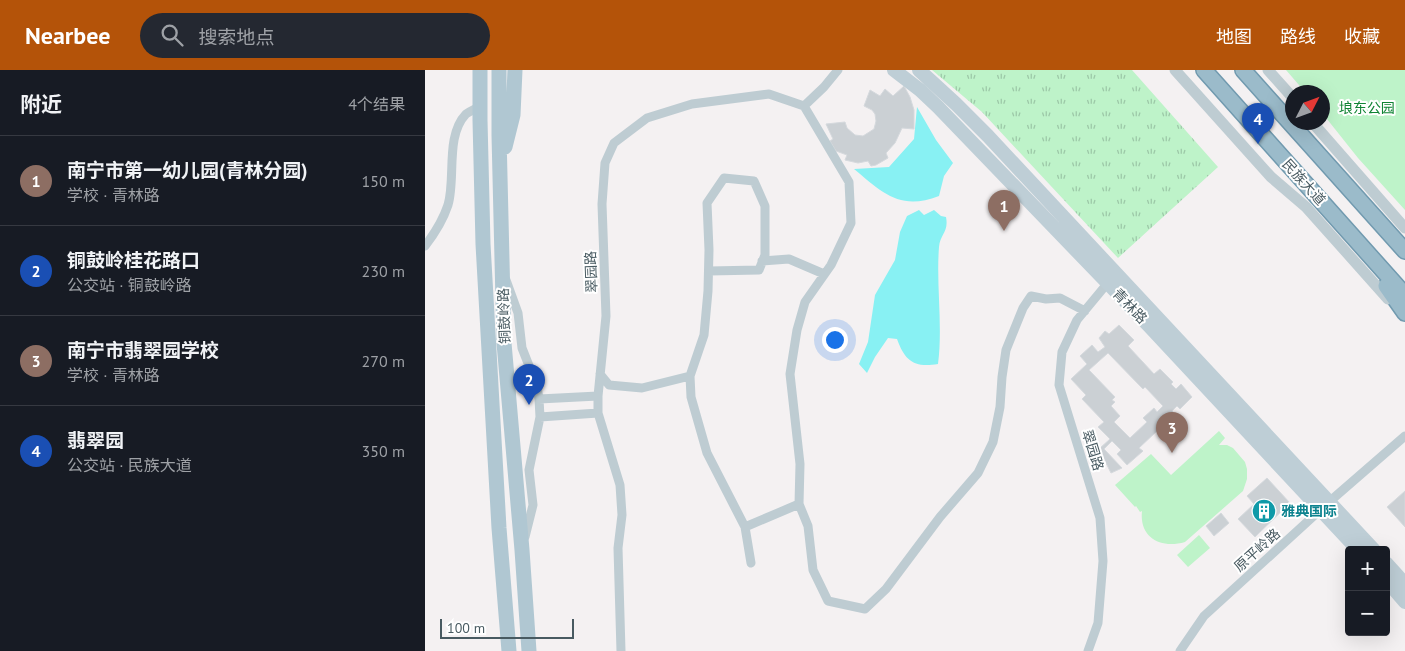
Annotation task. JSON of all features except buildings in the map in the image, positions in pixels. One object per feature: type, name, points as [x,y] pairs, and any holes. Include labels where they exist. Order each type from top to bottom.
[{"type":"highway","name":"民族大道","points":[[1204,70],[1405,295]]},
{"type":"highway","name":"民族大道","points":[[1243,70],[1405,251]]},
{"type":"highway","points":[[1343,226],[1405,313]]},
{"type":"main road","name":"铜鼓岭路","points":[[481,70],[483,253],[499,528],[509,651]]},
{"type":"main road","name":"铜鼓岭路","points":[[499,70],[504,344],[523,550],[529,651]]},
{"type":"main road","points":[[500,166],[513,115],[515,70]]},
{"type":"main road","name":"青林路","points":[[894,70],[938,107],[1112,278]]},
{"type":"main road","name":"青林路","points":[[919,70],[956,104],[1112,278],[1325,506],[1370,546]]},
{"type":"main road","name":"青林路","points":[[1325,506],[1356,546]]},
{"type":"main road","points":[[1390,567],[1405,584]]},
{"type":"main road","points":[[1390,585],[1405,602]]},
{"type":"street","points":[[838,70],[804,106],[849,182],[851,223],[831,264],[805,302],[797,330],[790,374],[800,464],[799,504],[808,526],[813,570],[828,601],[865,609],[886,589],[940,517],[978,473],[993,442],[1001,407],[1006,350],[1023,308],[1031,296],[1046,299],[1060,298],[1085,311]]},
{"type":"street","points":[[1175,70],[1271,177],[1306,207],[1405,318]]},
{"type":"street","points":[[1268,70],[1285,89]]},
{"type":"street","name":"翠园路","points":[[621,651],[618,548],[621,515],[620,486],[598,413],[606,316],[602,204],[605,164],[614,144],[647,118],[692,104],[769,94],[804,106]]},
{"type":"street","points":[[425,246],[440,224],[448,203],[455,136],[460,122],[467,113],[480,106]]},
{"type":"street","points":[[1319,130],[1405,228]]},
{"type":"street","points":[[709,271],[759,270],[765,255],[765,206],[754,181],[724,178],[707,203],[709,271],[704,335],[690,376],[691,397],[707,453],[745,527],[751,563]]},
{"type":"street","points":[[763,261],[789,259],[824,274]]},
{"type":"street","points":[[502,268],[518,313],[522,348],[537,386],[539,398],[540,417],[529,470],[533,505],[523,550]]},
{"type":"street","name":"翠园路","points":[[1089,651],[1098,623],[1103,561],[1100,518],[1059,385],[1062,352],[1077,320],[1112,278]]},
{"type":"street","points":[[600,374],[609,385],[642,388],[690,376]]},
{"type":"street","points":[[539,398],[598,396]]},
{"type":"street","points":[[540,417],[598,413]]},
{"type":"street","name":"原平岭路","points":[[1180,651],[1204,616],[1405,436]]},
{"type":"street","points":[[745,527],[799,504]]},
{"type":"green space","points":[[932,70],[1132,70],[1218,167],[1118,258],[982,112]]},
{"type":"green space","name":"埌东公园","points":[[1286,70],[1405,70],[1405,210],[1358,158],[1330,123],[1330,85],[1299,85]]},
{"type":"green space","points":[[1219,431],[1225,438],[1219,445],[1227,445],[1233,448],[1245,462],[1247,479],[1243,491],[1185,542],[1168,544],[1153,539],[1144,528],[1142,511],[1140,512],[1115,485],[1151,454],[1171,475]]},
{"type":"green space","points":[[1199,535],[1210,548],[1188,567],[1177,555]]},
{"type":"water","points":[[917,107],[936,140],[953,163],[944,176],[939,196],[913,201],[893,197],[883,192],[854,169],[889,167],[914,139]]},
{"type":"water","points":[[919,210],[924,215],[934,210],[941,216],[946,217],[947,222],[939,247],[940,335],[938,364],[923,365],[911,361],[903,353],[897,339],[888,338],[867,373],[859,364],[868,342],[875,295],[895,260],[900,232],[907,216]]},
{"type":"place","name":"翡翠园","points":[[1258,144]]},
{"type":"place","name":"南宁市第一幼儿园(青林分园)","points":[[1004,231]]},
{"type":"place","name":"铜鼓岭桂花路口","points":[[529,405]]},
{"type":"place","name":"南宁市翡翠园学校","points":[[1172,453]]},
{"type":"place","name":"雅典国际","points":[[1264,511]]}]
